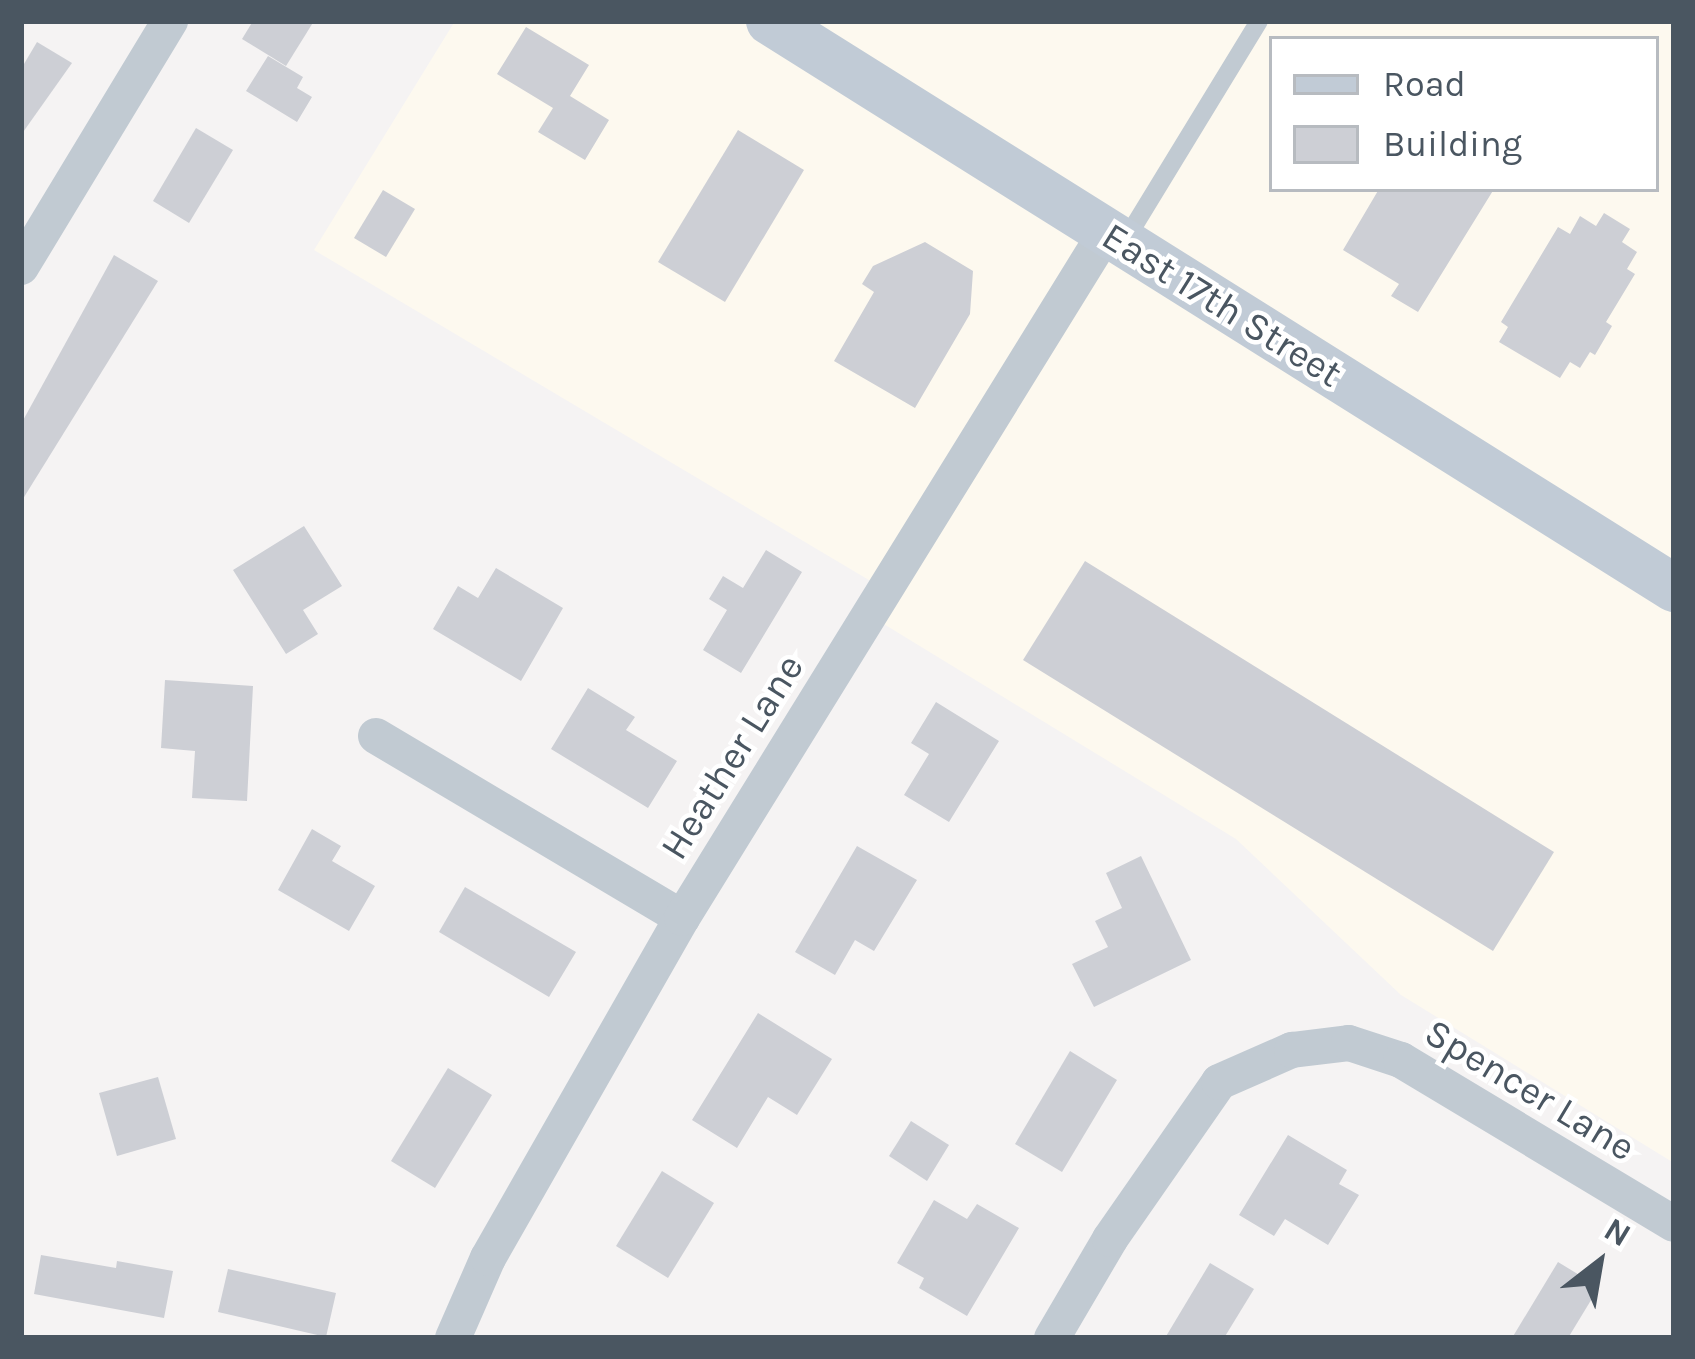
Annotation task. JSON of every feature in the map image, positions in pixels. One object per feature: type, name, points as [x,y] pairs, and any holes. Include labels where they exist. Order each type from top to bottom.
[{"type":"main road","name":"East 17th Street","points":[[770,21],[1674,588]]},
{"type":"street","points":[[27,245],[170,21]]},
{"type":"street","name":"Heather Lane","points":[[453,1338],[488,1258],[682,918],[1115,238]]},
{"type":"street","points":[[376,736],[682,918]]},
{"type":"street","name":"Spencer Lane","points":[[1052,1338],[1110,1239],[1219,1082],[1292,1050],[1349,1043],[1401,1060],[1674,1224]]},
{"type":"lane","points":[[1115,238],[1259,21]]},
{"type":"shaded area","points":[[455,21],[1674,21],[1674,1163],[1401,995],[1236,839],[869,615],[884,589],[314,250]]},
{"type":"building","points":[[253,21],[314,21],[286,66],[242,39]]},
{"type":"building","points":[[526,27],[589,65],[570,96],[609,120],[585,160],[538,132],[553,108],[497,74]]},
{"type":"building","points":[[37,42],[72,63],[21,135],[21,69]]},
{"type":"building","points":[[268,56],[303,77],[297,88],[312,97],[297,122],[246,91]]},
{"type":"building","points":[[196,128],[233,150],[189,223],[153,201]]},
{"type":"building","points":[[738,130],[804,170],[725,302],[658,262]]},
{"type":"building","points":[[383,190],[415,209],[386,257],[354,238]]},
{"type":"building","points":[[1377,192],[1492,192],[1418,312],[1391,296],[1399,284],[1343,250]]},
{"type":"building","points":[[1604,213],[1630,229],[1622,242],[1637,252],[1627,269],[1635,274],[1606,322],[1612,326],[1595,355],[1590,352],[1580,368],[1570,362],[1560,378],[1499,342],[1508,327],[1501,322],[1558,227],[1570,234],[1580,216],[1596,226]]},
{"type":"building","points":[[925,242],[973,271],[970,314],[915,408],[834,361],[874,292],[862,284],[873,266]]},
{"type":"building","points":[[114,255],[158,281],[21,502],[21,424]]},
{"type":"building","points":[[304,526],[342,586],[303,610],[318,634],[286,654],[233,570]]},
{"type":"building","points":[[766,550],[802,572],[741,673],[703,650],[727,610],[709,599],[723,576],[743,588]]},
{"type":"building","points":[[1085,561],[1554,852],[1493,951],[1023,660]]},
{"type":"building","points":[[496,568],[563,608],[521,681],[433,629],[458,586],[478,598]]},
{"type":"building","points":[[165,680],[253,686],[247,801],[192,798],[195,751],[161,748]]},
{"type":"building","points":[[588,688],[635,717],[626,730],[677,761],[648,808],[551,749]]},
{"type":"building","points":[[936,702],[999,741],[949,822],[904,795],[929,754],[911,743]]},
{"type":"building","points":[[312,829],[341,846],[332,861],[375,886],[349,931],[278,890]]},
{"type":"building","points":[[857,846],[917,880],[874,951],[855,940],[835,975],[795,952]]},
{"type":"building","points":[[1141,856],[1191,960],[1094,1007],[1072,964],[1108,947],[1095,921],[1122,908],[1106,873]]},
{"type":"building","points":[[465,887],[576,952],[549,997],[439,932]]},
{"type":"building","points":[[758,1013],[832,1059],[797,1115],[768,1097],[737,1148],[692,1120]]},
{"type":"building","points":[[1070,1051],[1117,1080],[1062,1172],[1015,1144]]},
{"type":"building","points":[[448,1068],[492,1095],[435,1188],[391,1161]]},
{"type":"building","points":[[158,1077],[176,1139],[117,1156],[99,1093]]},
{"type":"building","points":[[911,1121],[949,1145],[927,1181],[889,1156]]},
{"type":"building","points":[[1288,1135],[1347,1170],[1339,1184],[1359,1195],[1328,1245],[1285,1219],[1274,1236],[1239,1215]]},
{"type":"building","points":[[662,1171],[714,1203],[668,1278],[616,1246]]},
{"type":"building","points":[[934,1200],[967,1219],[977,1204],[1019,1228],[967,1316],[919,1288],[924,1278],[897,1263]]},
{"type":"building","points":[[41,1255],[116,1268],[117,1261],[173,1271],[164,1318],[34,1294]]},
{"type":"building","points":[[1558,1262],[1599,1287],[1568,1338],[1512,1338]]},
{"type":"building","points":[[1210,1263],[1254,1289],[1224,1338],[1165,1338]]},
{"type":"building","points":[[228,1269],[336,1293],[326,1337],[218,1312]]}]
